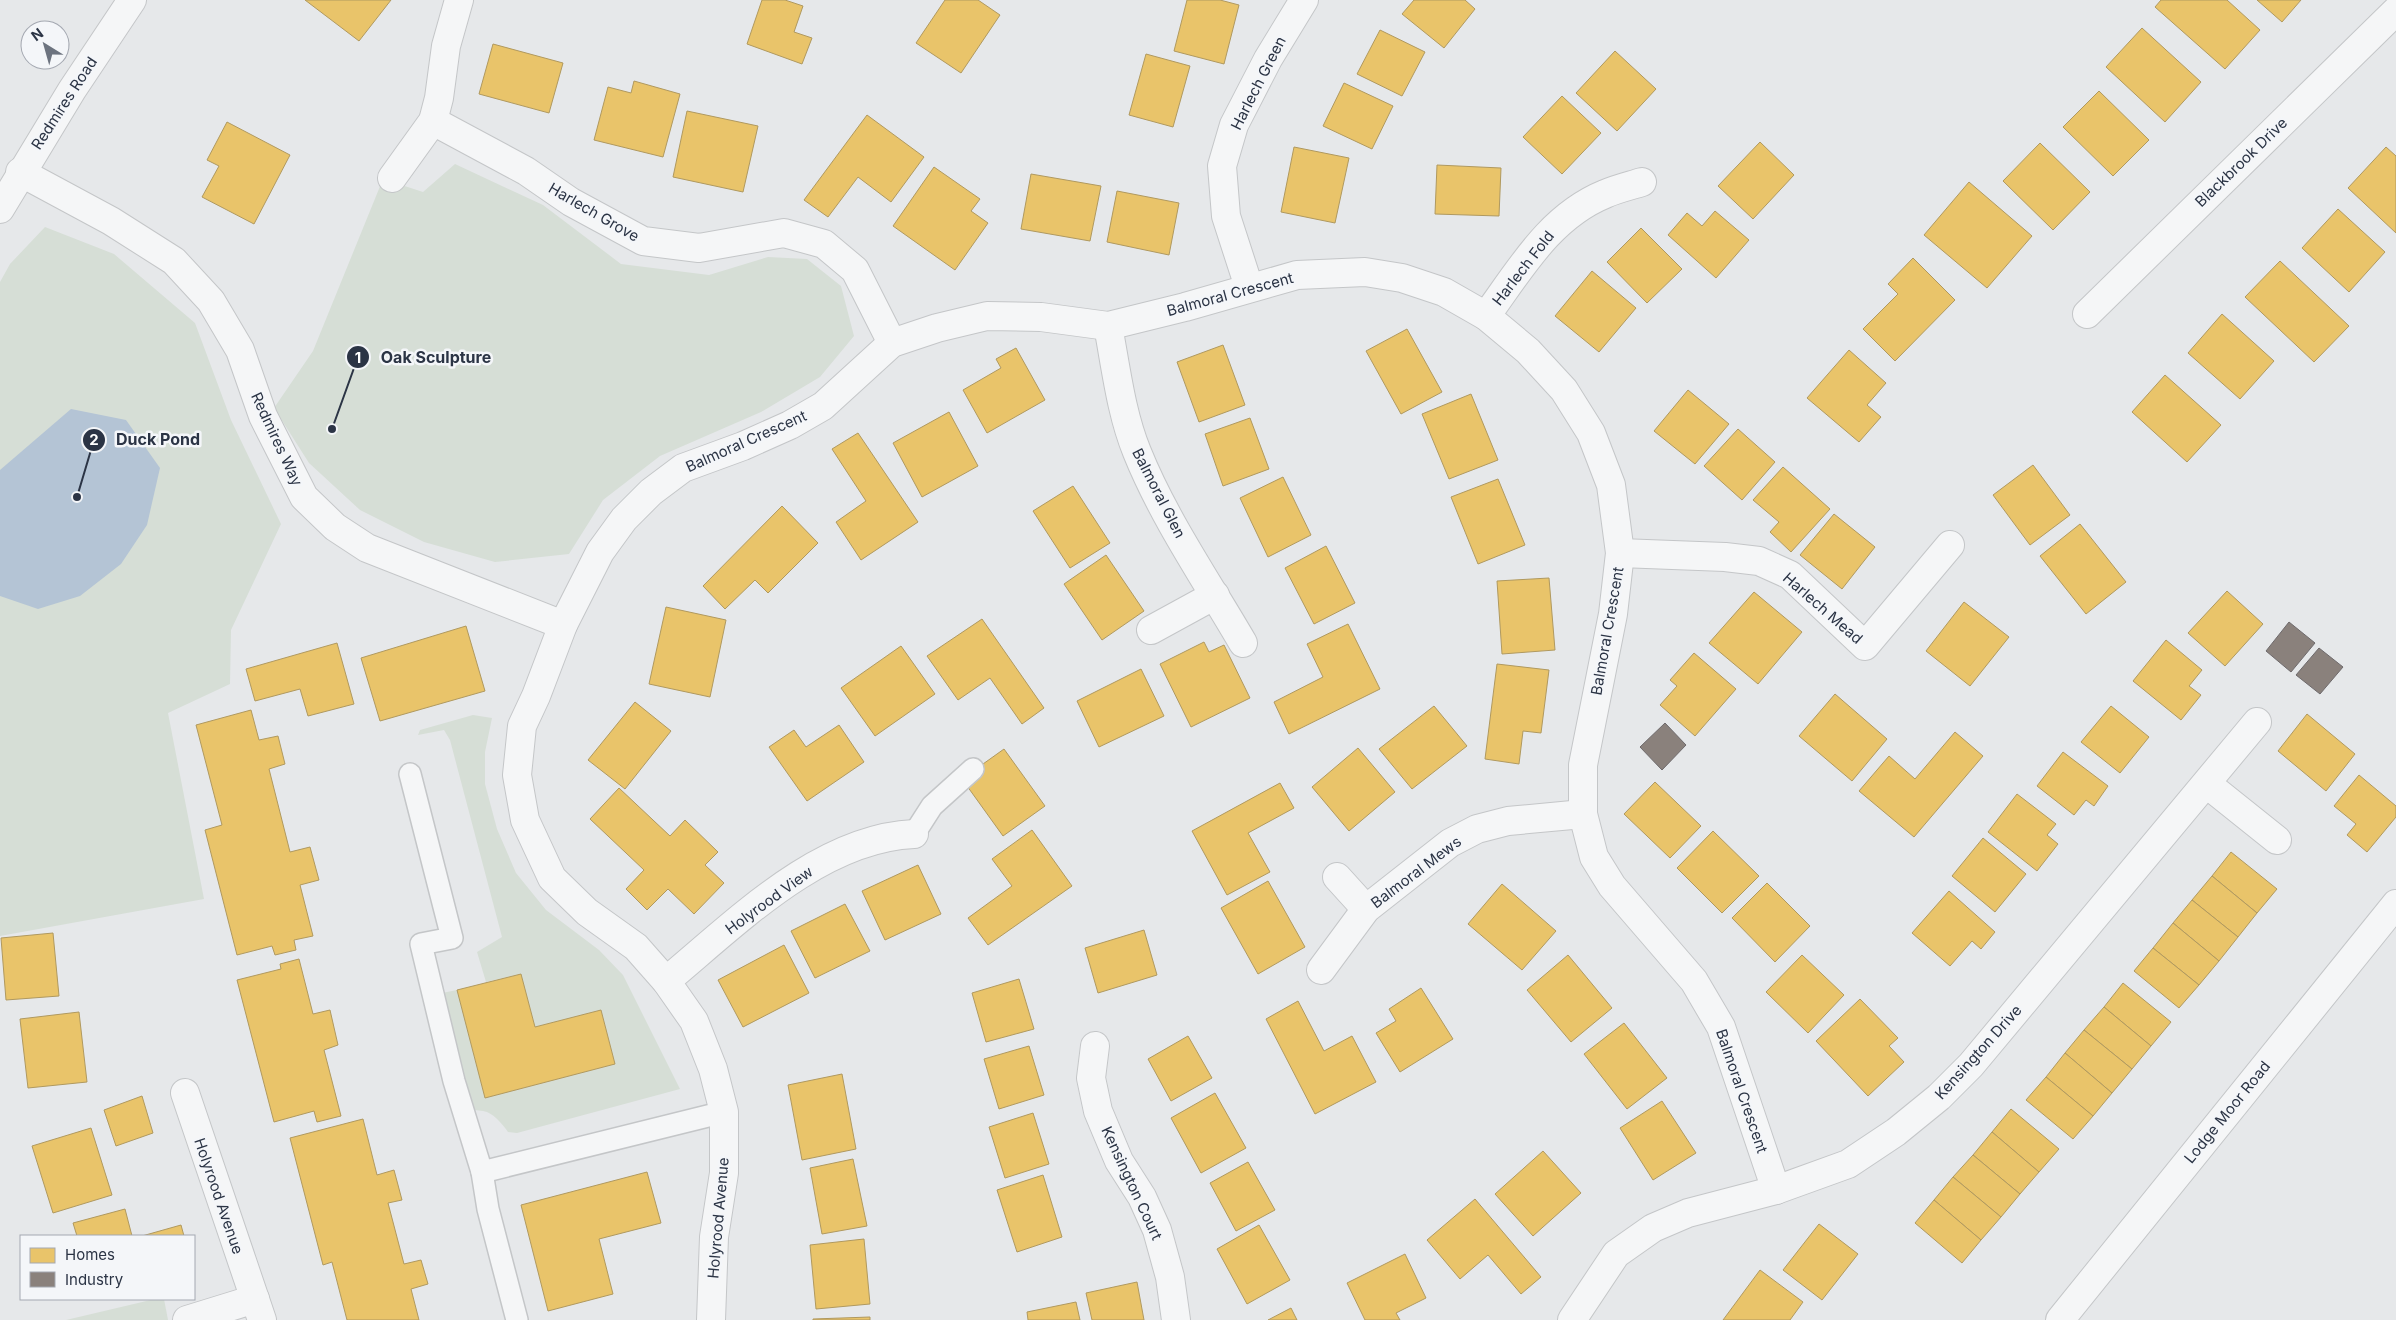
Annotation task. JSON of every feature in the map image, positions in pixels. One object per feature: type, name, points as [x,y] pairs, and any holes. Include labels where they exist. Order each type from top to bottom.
[{"type":"street","name":"Redmires Road","points":[[0,209],[20,172],[132,0]]},
{"type":"street","points":[[392,178],[433,121],[446,46],[459,0]]},
{"type":"street","name":"Harlech Green","points":[[1249,287],[1226,216],[1222,166],[1234,125],[1268,59],[1304,0]]},
{"type":"street","name":"Blackbrook Drive","points":[[2086,314],[2396,12]]},
{"type":"street","name":"Harlech Grove","points":[[433,121],[526,171],[571,202],[643,240],[699,248],[784,233],[824,244],[855,270],[892,344]]},
{"type":"street","name":"Redmires Way","points":[[20,172],[111,221],[174,261],[211,301],[240,350],[263,416],[304,497],[335,527],[368,548],[563,626]]},
{"type":"street","name":"Harlech Fold","points":[[1486,316],[1544,236],[1571,212],[1605,194],[1642,182]]},
{"type":"street","name":"Balmoral Crescent","points":[[563,626],[600,552],[624,519],[651,492],[683,468],[743,446],[790,425],[822,406],[892,344],[937,328],[987,316],[1041,317],[1108,326],[1185,307],[1249,287],[1297,275],[1365,272],[1402,278],[1444,292],[1486,316],[1528,351],[1564,390],[1591,433],[1612,485],[1620,553],[1612,614],[1583,765],[1584,814],[1594,857],[1612,886],[1694,981],[1721,1027],[1776,1190]]},
{"type":"street","name":"Balmoral Glen","points":[[1108,326],[1125,414],[1137,452],[1161,502],[1243,643]]},
{"type":"street","name":"Harlech Mead","points":[[1620,553],[1725,557],[1760,561],[1790,575],[1865,646],[1950,545]]},
{"type":"street","points":[[1151,630],[1215,595]]},
{"type":"street","name":"Holyrood Avenue","points":[[563,626],[536,696],[522,726],[517,775],[525,820],[552,878],[587,912],[636,947],[666,981],[694,1021],[713,1069],[724,1112],[724,1172],[714,1237],[711,1320]]},
{"type":"street","name":"Kensington Drive","points":[[1572,1320],[1616,1254],[1653,1228],[1688,1213],[1776,1190],[1848,1164],[1896,1132],[1939,1097],[1971,1065],[2257,722]]},
{"type":"street","points":[[2207,784],[2277,840]]},
{"type":"street","name":"Balmoral Mews","points":[[1320,970],[1366,909],[1450,843],[1477,828],[1508,821],[1584,814]]},
{"type":"street","name":"Holyrood View","points":[[666,981],[763,901],[819,863],[863,843],[891,835],[914,834]]},
{"type":"street","name":"Balmoral Mews","points":[[1337,877],[1366,909]]},
{"type":"street","name":"Lodge Moor Road","points":[[2060,1320],[2396,904]]},
{"type":"street","name":"Kensington Court","points":[[1095,1046],[1091,1078],[1098,1110],[1119,1161],[1142,1197],[1157,1230],[1170,1277],[1176,1320]]},
{"type":"street","name":"Holyrood Avenue","points":[[185,1093],[258,1310],[187,1320]]},
{"type":"lane","points":[[914,834],[932,806],[972,769]]},
{"type":"lane","points":[[410,774],[452,938],[421,944],[454,1081],[482,1172],[488,1209],[517,1320]]},
{"type":"lane","points":[[482,1172],[724,1112]]},
{"type":"shaded area","points":[[455,164],[543,205],[621,264],[709,275],[768,257],[807,259],[841,286],[854,336],[820,377],[761,412],[660,456],[603,500],[569,554],[495,562],[424,542],[360,510],[309,463],[274,408],[313,351],[383,179],[423,192]]},
{"type":"shaded area","points":[[45,227],[114,254],[195,323],[231,420],[281,524],[231,630],[230,684],[168,713],[204,899],[0,936],[0,282],[10,264]]},
{"type":"shaded area","points":[[473,715],[492,718],[485,752],[485,784],[497,829],[516,873],[546,910],[599,950],[623,975],[680,1089],[517,1133],[508,1132],[496,1118],[487,1112],[470,1109],[442,993],[457,990],[485,1098],[615,1064],[601,1010],[535,1027],[521,974],[486,982],[477,952],[502,937],[450,740],[444,730],[418,735],[420,730]]},
{"type":"shaded area","points":[[151,1300],[164,1300],[168,1320],[66,1320]]},
{"type":"water","points":[[71,409],[126,420],[160,468],[147,525],[121,564],[80,596],[38,609],[0,596],[0,470]]},
{"type":"building: Homes","points":[[305,0],[391,0],[359,41]]},
{"type":"building: Homes","points":[[762,0],[785,0],[803,6],[794,32],[812,38],[802,64],[747,44]]},
{"type":"building: Homes","points":[[945,0],[978,0],[1000,15],[961,73],[916,43]]},
{"type":"building: Homes","points":[[1187,0],[1220,0],[1239,5],[1224,64],[1174,51]]},
{"type":"building: Homes","points":[[1414,0],[1465,0],[1475,9],[1444,48],[1402,14]]},
{"type":"building: Homes","points":[[2161,0],[2227,0],[2260,30],[2225,69],[2155,7]]},
{"type":"building: Homes","points":[[2257,0],[2301,0],[2282,22]]},
{"type":"building: Homes","points":[[2142,28],[2201,82],[2165,122],[2106,67]]},
{"type":"building: Homes","points":[[1380,30],[1425,52],[1402,96],[1357,74]]},
{"type":"building: Homes","points":[[493,44],[563,63],[549,113],[479,94]]},
{"type":"building: Homes","points":[[1615,51],[1656,89],[1617,131],[1576,93]]},
{"type":"building: Homes","points":[[1146,54],[1190,66],[1173,127],[1129,115]]},
{"type":"building: Homes","points":[[634,81],[680,94],[663,157],[594,140],[608,87],[631,93]]},
{"type":"building: Homes","points":[[1344,83],[1393,106],[1372,149],[1323,126]]},
{"type":"building: Homes","points":[[2099,91],[2149,140],[2113,176],[2063,127]]},
{"type":"building: Homes","points":[[1562,96],[1601,133],[1562,174],[1523,137]]},
{"type":"building: Homes","points":[[687,111],[758,126],[743,192],[673,177]]},
{"type":"building: Homes","points":[[867,115],[924,157],[891,202],[858,177],[828,217],[804,200]]},
{"type":"building: Homes","points":[[227,122],[290,155],[254,224],[202,197],[219,166],[207,160]]},
{"type":"building: Homes","points":[[1760,142],[1794,175],[1753,219],[1718,186]]},
{"type":"building: Homes","points":[[2040,143],[2090,192],[2053,230],[2003,181]]},
{"type":"building: Homes","points":[[1294,147],[1349,158],[1335,223],[1281,212]]},
{"type":"building: Homes","points":[[2386,147],[2396,156],[2396,233],[2348,188]]},
{"type":"building: Homes","points":[[1437,165],[1501,168],[1499,216],[1435,214]]},
{"type":"building: Homes","points":[[934,167],[980,199],[971,211],[988,223],[955,270],[893,226]]},
{"type":"building: Homes","points":[[1031,174],[1101,186],[1090,241],[1021,229]]},
{"type":"building: Homes","points":[[1969,182],[2032,236],[1987,288],[1924,235]]},
{"type":"building: Homes","points":[[1117,191],[1179,203],[1169,255],[1107,242]]},
{"type":"building: Homes","points":[[2338,209],[2385,252],[2349,292],[2302,248]]},
{"type":"building: Homes","points":[[1715,211],[1749,240],[1716,278],[1668,235],[1687,213],[1702,226]]},
{"type":"building: Homes","points":[[1641,228],[1682,269],[1647,303],[1607,262]]},
{"type":"building: Homes","points":[[1913,258],[1955,300],[1895,361],[1863,329],[1898,294],[1888,284]]},
{"type":"building: Homes","points":[[2280,261],[2349,326],[2314,362],[2245,297]]},
{"type":"building: Homes","points":[[1592,271],[1636,308],[1599,352],[1555,316]]},
{"type":"building: Homes","points":[[2222,314],[2274,361],[2240,399],[2188,353]]},
{"type":"building: Homes","points":[[1407,329],[1442,392],[1401,414],[1366,351]]},
{"type":"building: Homes","points":[[1223,345],[1245,405],[1199,422],[1177,362]]},
{"type":"building: Homes","points":[[1016,348],[1045,400],[987,433],[963,390],[1001,368],[996,359]]},
{"type":"building: Homes","points":[[1849,350],[1886,383],[1867,405],[1881,417],[1859,442],[1807,398]]},
{"type":"building: Homes","points":[[2165,375],[2221,425],[2187,462],[2132,412]]},
{"type":"building: Homes","points":[[1688,390],[1729,424],[1695,464],[1654,431]]},
{"type":"building: Homes","points":[[1471,394],[1498,460],[1449,479],[1422,414]]},
{"type":"building: Homes","points":[[949,412],[978,466],[922,497],[893,443]]},
{"type":"building: Homes","points":[[1250,418],[1269,469],[1223,486],[1205,434]]},
{"type":"building: Homes","points":[[1738,429],[1775,462],[1742,500],[1704,466]]},
{"type":"building: Homes","points":[[858,433],[918,522],[861,560],[836,522],[866,501],[832,449]]},
{"type":"building: Homes","points":[[2033,465],[2070,515],[2030,545],[1993,495]]},
{"type":"building: Homes","points":[[1783,467],[1830,509],[1791,552],[1770,532],[1779,522],[1753,500]]},
{"type":"building: Homes","points":[[1283,477],[1311,535],[1268,557],[1240,498]]},
{"type":"building: Homes","points":[[1498,479],[1525,545],[1478,564],[1451,497]]},
{"type":"building: Homes","points":[[1073,486],[1110,543],[1070,568],[1033,511]]},
{"type":"building: Homes","points":[[782,506],[818,543],[768,593],[755,580],[725,609],[703,586]]},
{"type":"building: Homes","points":[[1834,514],[1875,547],[1842,589],[1800,555]]},
{"type":"building: Homes","points":[[2080,524],[2126,582],[2086,614],[2040,556]]},
{"type":"building: Homes","points":[[1326,546],[1355,603],[1314,624],[1285,568]]},
{"type":"building: Homes","points":[[1106,555],[1144,611],[1102,640],[1064,584]]},
{"type":"building: Homes","points":[[1549,578],[1555,650],[1502,654],[1497,581]]},
{"type":"building: Homes","points":[[2227,591],[2263,624],[2225,666],[2188,633]]},
{"type":"building: Homes","points":[[1754,592],[1802,632],[1758,684],[1709,643]]},
{"type":"building: Homes","points":[[1964,602],[2009,637],[1970,686],[1926,651]]},
{"type":"building: Homes","points":[[666,607],[726,620],[710,697],[649,684]]},
{"type":"building: Homes","points":[[982,619],[1044,708],[1022,724],[990,678],[958,700],[927,656]]},
{"type":"building: Homes","points":[[1348,624],[1380,689],[1289,734],[1274,702],[1323,677],[1307,644]]},
{"type":"building: Homes","points":[[466,626],[485,691],[380,721],[361,658]]},
{"type":"building: Homes","points":[[2166,640],[2202,670],[2189,686],[2201,695],[2181,720],[2133,681]]},
{"type":"building: Homes","points":[[1204,642],[1209,652],[1224,645],[1250,698],[1191,727],[1160,664]]},
{"type":"building: Homes","points":[[337,643],[354,704],[308,716],[300,689],[255,701],[246,669]]},
{"type":"building: Homes","points":[[901,646],[935,694],[875,736],[841,688]]},
{"type":"building: Homes","points":[[1694,653],[1736,689],[1695,736],[1660,705],[1677,686],[1670,680]]},
{"type":"building: Homes","points":[[1497,664],[1549,670],[1541,733],[1523,731],[1519,764],[1485,759]]},
{"type":"building: Homes","points":[[1141,669],[1164,716],[1099,747],[1077,701]]},
{"type":"building: Homes","points":[[1835,694],[1887,739],[1852,781],[1799,736]]},
{"type":"building: Homes","points":[[635,702],[671,731],[625,789],[588,760]]},
{"type":"building: Homes","points":[[1434,706],[1467,746],[1412,789],[1379,749]]},
{"type":"building: Homes","points":[[2111,706],[2149,737],[2120,773],[2081,742]]},
{"type":"building: Homes","points":[[251,710],[259,740],[278,736],[285,764],[269,769],[290,852],[310,847],[319,880],[300,885],[313,936],[294,940],[296,950],[275,955],[272,946],[237,955],[205,830],[222,825],[196,725]]},
{"type":"building: Homes","points":[[2307,714],[2355,754],[2326,791],[2278,751]]},
{"type":"building: Homes","points":[[839,725],[864,762],[807,801],[769,747],[794,730],[806,747]]},
{"type":"building: Homes","points":[[1955,732],[1983,756],[1914,837],[1859,791],[1889,756],[1915,779]]},
{"type":"building: Homes","points":[[1358,748],[1395,792],[1349,831],[1312,787]]},
{"type":"building: Homes","points":[[1004,749],[1045,806],[1003,836],[962,779]]},
{"type":"building: Homes","points":[[2063,752],[2108,786],[2094,806],[2086,800],[2074,815],[2037,786]]},
{"type":"building: Homes","points":[[2359,775],[2396,806],[2396,817],[2367,852],[2347,835],[2356,824],[2334,806]]},
{"type":"building: Homes","points":[[1655,782],[1701,826],[1670,858],[1624,814]]},
{"type":"building: Homes","points":[[1280,783],[1294,808],[1248,833],[1270,872],[1227,895],[1192,831]]},
{"type":"building: Homes","points":[[619,788],[670,836],[685,820],[718,852],[705,865],[724,883],[694,914],[668,889],[647,910],[626,889],[644,870],[590,819]]},
{"type":"building: Homes","points":[[2017,794],[2056,824],[2047,835],[2058,844],[2037,871],[1988,832]]},
{"type":"building: Homes","points":[[1032,830],[1072,886],[988,945],[968,918],[1012,886],[992,859]]},
{"type":"building: Homes","points":[[1713,831],[1759,876],[1722,913],[1677,868]]},
{"type":"building: Homes","points":[[1983,838],[2026,874],[1995,912],[1952,876]]},
{"type":"building: Homes","points":[[2231,852],[2277,889],[2257,913],[2212,876]]},
{"type":"building: Homes","points":[[918,865],[941,914],[885,940],[862,891]]},
{"type":"building: Homes","points":[[2212,876],[2257,913],[2238,937],[2192,900]]},
{"type":"building: Homes","points":[[1268,881],[1305,947],[1258,974],[1221,908]]},
{"type":"building: Homes","points":[[1767,883],[1810,926],[1775,962],[1732,918]]},
{"type":"building: Homes","points":[[1502,884],[1556,931],[1522,970],[1468,924]]},
{"type":"building: Homes","points":[[1949,891],[1995,932],[1981,949],[1972,941],[1950,966],[1912,933]]},
{"type":"building: Homes","points":[[2192,900],[2238,937],[2219,961],[2173,923]]},
{"type":"building: Homes","points":[[845,904],[870,951],[815,978],[791,931]]},
{"type":"building: Homes","points":[[2173,923],[2219,961],[2199,985],[2153,948]]},
{"type":"building: Homes","points":[[1144,930],[1157,975],[1098,993],[1085,948]]},
{"type":"building: Homes","points":[[53,933],[59,996],[6,1000],[1,938]]},
{"type":"building: Homes","points":[[784,945],[809,993],[743,1027],[718,980]]},
{"type":"building: Homes","points":[[2153,948],[2199,985],[2179,1008],[2134,971]]},
{"type":"building: Homes","points":[[1568,955],[1612,1008],[1571,1042],[1527,990]]},
{"type":"building: Homes","points":[[1802,955],[1844,995],[1808,1033],[1766,992]]},
{"type":"building: Homes","points":[[299,959],[313,1014],[330,1010],[338,1045],[324,1050],[341,1116],[317,1122],[314,1111],[274,1122],[237,980],[281,969],[280,964]]},
{"type":"building: Homes","points":[[521,974],[535,1027],[601,1010],[615,1064],[485,1098],[457,990]]},
{"type":"building: Homes","points":[[1019,979],[1034,1029],[986,1042],[972,993]]},
{"type":"building: Homes","points":[[2123,983],[2171,1022],[2151,1046],[2104,1007]]},
{"type":"building: Homes","points":[[1421,988],[1453,1039],[1400,1072],[1376,1033],[1396,1021],[1389,1009]]},
{"type":"building: Homes","points":[[1860,999],[1898,1038],[1889,1046],[1904,1062],[1868,1096],[1816,1041]]},
{"type":"building: Homes","points":[[1298,1001],[1324,1051],[1352,1036],[1376,1082],[1315,1114],[1266,1019]]},
{"type":"building: Homes","points":[[2104,1007],[2151,1046],[2132,1069],[2084,1030]]},
{"type":"building: Homes","points":[[79,1012],[87,1082],[28,1088],[20,1019]]},
{"type":"building: Homes","points":[[1624,1023],[1667,1078],[1627,1109],[1584,1054]]},
{"type":"building: Homes","points":[[2084,1030],[2132,1069],[2112,1093],[2065,1053]]},
{"type":"building: Homes","points":[[1188,1036],[1212,1078],[1171,1101],[1148,1059]]},
{"type":"building: Homes","points":[[1029,1046],[1044,1095],[999,1109],[984,1059]]},
{"type":"building: Homes","points":[[2065,1053],[2112,1093],[2093,1116],[2046,1077]]},
{"type":"building: Homes","points":[[842,1074],[856,1149],[802,1160],[788,1085]]},
{"type":"building: Homes","points":[[2046,1077],[2093,1116],[2073,1139],[2026,1100]]},
{"type":"building: Homes","points":[[1215,1093],[1246,1148],[1201,1173],[1171,1118]]},
{"type":"building: Homes","points":[[142,1096],[153,1133],[116,1146],[104,1110]]},
{"type":"building: Homes","points":[[1662,1101],[1696,1153],[1653,1180],[1620,1128]]},
{"type":"building: Homes","points":[[2011,1109],[2059,1149],[2039,1172],[1992,1132]]},
{"type":"building: Homes","points":[[1033,1113],[1049,1164],[1005,1178],[989,1127]]},
{"type":"building: Homes","points":[[363,1119],[377,1175],[394,1170],[402,1200],[388,1203],[404,1264],[421,1260],[428,1284],[411,1289],[419,1320],[347,1320],[332,1262],[323,1265],[290,1138]]},
{"type":"building: Homes","points":[[91,1128],[112,1195],[53,1213],[32,1146]]},
{"type":"building: Homes","points":[[1992,1132],[2039,1172],[2020,1194],[1973,1155]]},
{"type":"building: Homes","points":[[1543,1151],[1581,1193],[1533,1236],[1495,1194]]},
{"type":"building: Homes","points":[[1973,1155],[2020,1194],[2001,1217],[1953,1177]]},
{"type":"building: Homes","points":[[853,1159],[867,1226],[822,1234],[810,1168]]},
{"type":"building: Homes","points":[[1248,1162],[1275,1210],[1236,1231],[1210,1183]]},
{"type":"building: Homes","points":[[647,1172],[661,1223],[599,1239],[613,1294],[548,1311],[521,1205]]},
{"type":"building: Homes","points":[[1043,1175],[1062,1237],[1017,1252],[997,1190]]},
{"type":"building: Homes","points":[[1953,1177],[2001,1217],[1981,1240],[1934,1200]]},
{"type":"building: Homes","points":[[1475,1199],[1541,1277],[1521,1294],[1488,1255],[1460,1279],[1427,1240]]},
{"type":"building: Homes","points":[[1934,1200],[1981,1240],[1962,1263],[1915,1223]]},
{"type":"building: Homes","points":[[125,1209],[132,1235],[77,1235],[73,1223]]},
{"type":"building: Homes","points":[[1819,1224],[1858,1254],[1822,1300],[1783,1270]]},
{"type":"building: Homes","points":[[181,1225],[184,1235],[146,1235]]},
{"type":"building: Homes","points":[[1259,1225],[1290,1280],[1247,1304],[1217,1249]]},
{"type":"building: Homes","points":[[864,1239],[870,1304],[816,1309],[810,1245]]},
{"type":"building: Homes","points":[[1405,1254],[1426,1298],[1396,1313],[1400,1320],[1365,1320],[1347,1283]]},
{"type":"building: Homes","points":[[1760,1270],[1803,1302],[1790,1320],[1723,1320]]},
{"type":"building: Homes","points":[[1137,1282],[1144,1320],[1092,1320],[1086,1293]]},
{"type":"building: Homes","points":[[1076,1302],[1080,1320],[1028,1320],[1027,1312]]},
{"type":"building: Homes","points":[[1291,1308],[1297,1320],[1268,1320]]},
{"type":"building: Homes","points":[[870,1317],[870,1320],[813,1320],[813,1319]]},
{"type":"building: Industry","points":[[2289,622],[2315,643],[2291,672],[2266,651]]},
{"type":"building: Industry","points":[[2319,648],[2343,667],[2320,694],[2296,675]]},
{"type":"building: Industry","points":[[1665,723],[1686,745],[1662,770],[1640,747]]},
{"type":"place","name":"Oak Sculpture","points":[[332,429]]},
{"type":"place","name":"Duck Pond","points":[[77,497]]}]
